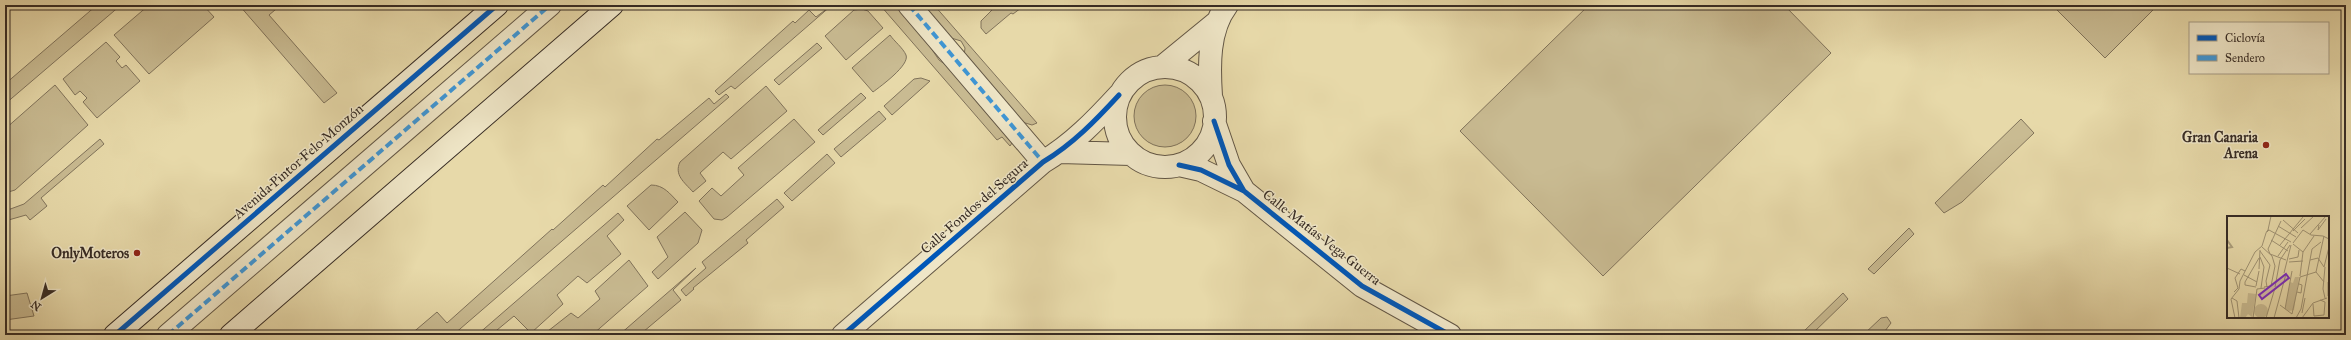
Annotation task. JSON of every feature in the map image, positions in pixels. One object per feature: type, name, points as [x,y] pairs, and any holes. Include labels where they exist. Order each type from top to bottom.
[{"type":"street","name":"Avenida Pintor Felo Monzón","points":[[115,335],[497,5]]},
{"type":"street","points":[[168,335],[550,5]]},
{"type":"street","points":[[231,335],[612,5]]},
{"type":"street","points":[[909,5],[1052,157],[1131,154]]},
{"type":"street","points":[[1162,67],[1222,13]]},
{"type":"street","points":[[1211,96],[1201,82],[1187,71],[1171,67],[1162,67],[1141,72],[1128,82],[1119,95],[1115,111],[1116,126],[1121,141],[1131,154],[1145,163],[1162,167],[1179,165],[1194,157],[1206,146],[1214,130],[1215,112],[1211,96],[1209,67],[1222,13]]},
{"type":"street","name":"Calle Fondos del Segura","points":[[843,335],[1052,157],[1090,127],[1119,95]]},
{"type":"street","name":"Calle Matías Vega Guerra","points":[[1214,121],[1229,164],[1244,191]]},
{"type":"street","name":"Calle Matías Vega Guerra","points":[[1179,165],[1201,170],[1244,191],[1362,286],[1450,335]]},
{"type":"shaded area","points":[[97,5],[121,5],[5,104],[5,84]]},
{"type":"shaded area","points":[[149,5],[203,5],[214,17],[149,74],[114,35]]},
{"type":"shaded area","points":[[239,5],[281,5],[269,15],[337,93],[324,103]]},
{"type":"shaded area","points":[[832,5],[735,89],[731,86],[719,95],[715,91],[793,21],[795,23],[809,10],[816,17]]},
{"type":"shaded area","points":[[880,5],[902,5],[939,60],[946,65],[1012,143],[1010,146],[1002,137],[997,140]]},
{"type":"shaded area","points":[[920,5],[934,5],[1037,123],[1032,125],[1022,122],[964,56],[965,48],[961,41],[948,37]]},
{"type":"shaded area","points":[[997,5],[1018,5],[1021,8],[1013,14],[1011,13],[986,34],[981,28],[981,21]]},
{"type":"shaded area","points":[[1589,5],[1784,5],[1831,53],[1603,276],[1460,131]]},
{"type":"shaded area","points":[[2052,5],[2158,5],[2105,58]]},
{"type":"shaded area","points":[[862,9],[868,11],[883,28],[846,60],[825,36],[854,10]]},
{"type":"shaded area","points":[[890,35],[905,52],[906,59],[904,64],[894,75],[873,92],[852,68]]},
{"type":"shaded area","points":[[106,42],[120,57],[116,61],[122,68],[126,65],[140,81],[97,118],[83,102],[87,98],[80,91],[75,95],[63,79]]},
{"type":"shaded area","points":[[817,43],[822,48],[779,85],[774,80]]},
{"type":"shaded area","points":[[921,78],[930,81],[892,115],[884,106],[914,79]]},
{"type":"shaded area","points":[[55,85],[88,125],[15,190],[5,193],[5,129]]},
{"type":"shaded area","points":[[1159,85],[1171,85],[1187,94],[1194,104],[1196,116],[1194,128],[1187,138],[1171,147],[1159,147],[1148,142],[1139,133],[1134,122],[1134,110],[1139,99],[1148,90]]},
{"type":"shaded area","points":[[766,86],[787,111],[731,159],[723,152],[700,173],[706,181],[693,192],[683,182],[679,175],[678,167],[680,162]]},
{"type":"shaded area","points":[[861,93],[866,98],[823,135],[818,130]]},
{"type":"shaded area","points":[[726,94],[729,97],[453,335],[410,335],[437,312],[447,323],[603,185],[605,187],[657,139],[659,140],[709,98],[714,104]]},
{"type":"shaded area","points":[[879,111],[886,119],[841,157],[834,149]]},
{"type":"shaded area","points":[[794,119],[815,142],[727,217],[722,220],[714,219],[699,201],[712,188],[721,196],[744,175],[738,168]]},
{"type":"shaded area","points":[[2021,119],[2034,133],[1962,202],[1944,213],[1935,203]]},
{"type":"shaded area","points":[[100,139],[104,144],[41,198],[47,206],[30,220],[26,215],[5,221],[5,211],[24,204]]},
{"type":"shaded area","points":[[827,154],[835,163],[792,201],[784,193]]},
{"type":"shaded area","points":[[651,185],[656,185],[663,188],[678,202],[649,230],[627,206]]},
{"type":"shaded area","points":[[777,199],[784,207],[746,240],[748,243],[693,288],[694,289],[686,296],[681,290],[706,268],[702,262]]},
{"type":"shaded area","points":[[685,212],[702,230],[698,243],[658,279],[652,272],[668,257],[657,237]]},
{"type":"shaded area","points":[[618,213],[624,220],[607,236],[621,254],[587,283],[578,276],[557,295],[563,304],[531,333],[514,316],[491,335],[477,335]]},
{"type":"shaded area","points":[[1909,228],[1914,234],[1874,274],[1868,269]]},
{"type":"shaded area","points":[[629,260],[648,286],[592,335],[543,335],[571,313],[578,318],[600,299],[595,291]]},
{"type":"shaded area","points":[[696,268],[673,290],[681,300],[643,332],[642,335],[619,335]]},
{"type":"shaded area","points":[[27,293],[34,316],[5,320],[5,296]]},
{"type":"shaded area","points":[[1843,293],[1848,299],[1811,335],[1800,335]]},
{"type":"shaded area","points":[[1887,317],[1891,323],[1882,335],[1863,335],[1881,318]]},
{"type":"marked path","points":[[168,335],[550,5]]},
{"type":"marked path","points":[[909,5],[1043,162]]},
{"type":"cycle path","points":[[115,335],[497,5]]},
{"type":"cycle path","points":[[843,335],[1043,162],[1074,139],[1119,95]]},
{"type":"cycle path","points":[[1214,121],[1229,165],[1244,191]]},
{"type":"cycle path","points":[[1179,165],[1201,170],[1244,191],[1362,286],[1450,335]]},
{"type":"place","name":"Gran Canaria Arena","points":[[2266,145]]},
{"type":"place","name":"OnlyMoteros","points":[[137,253]]}]
